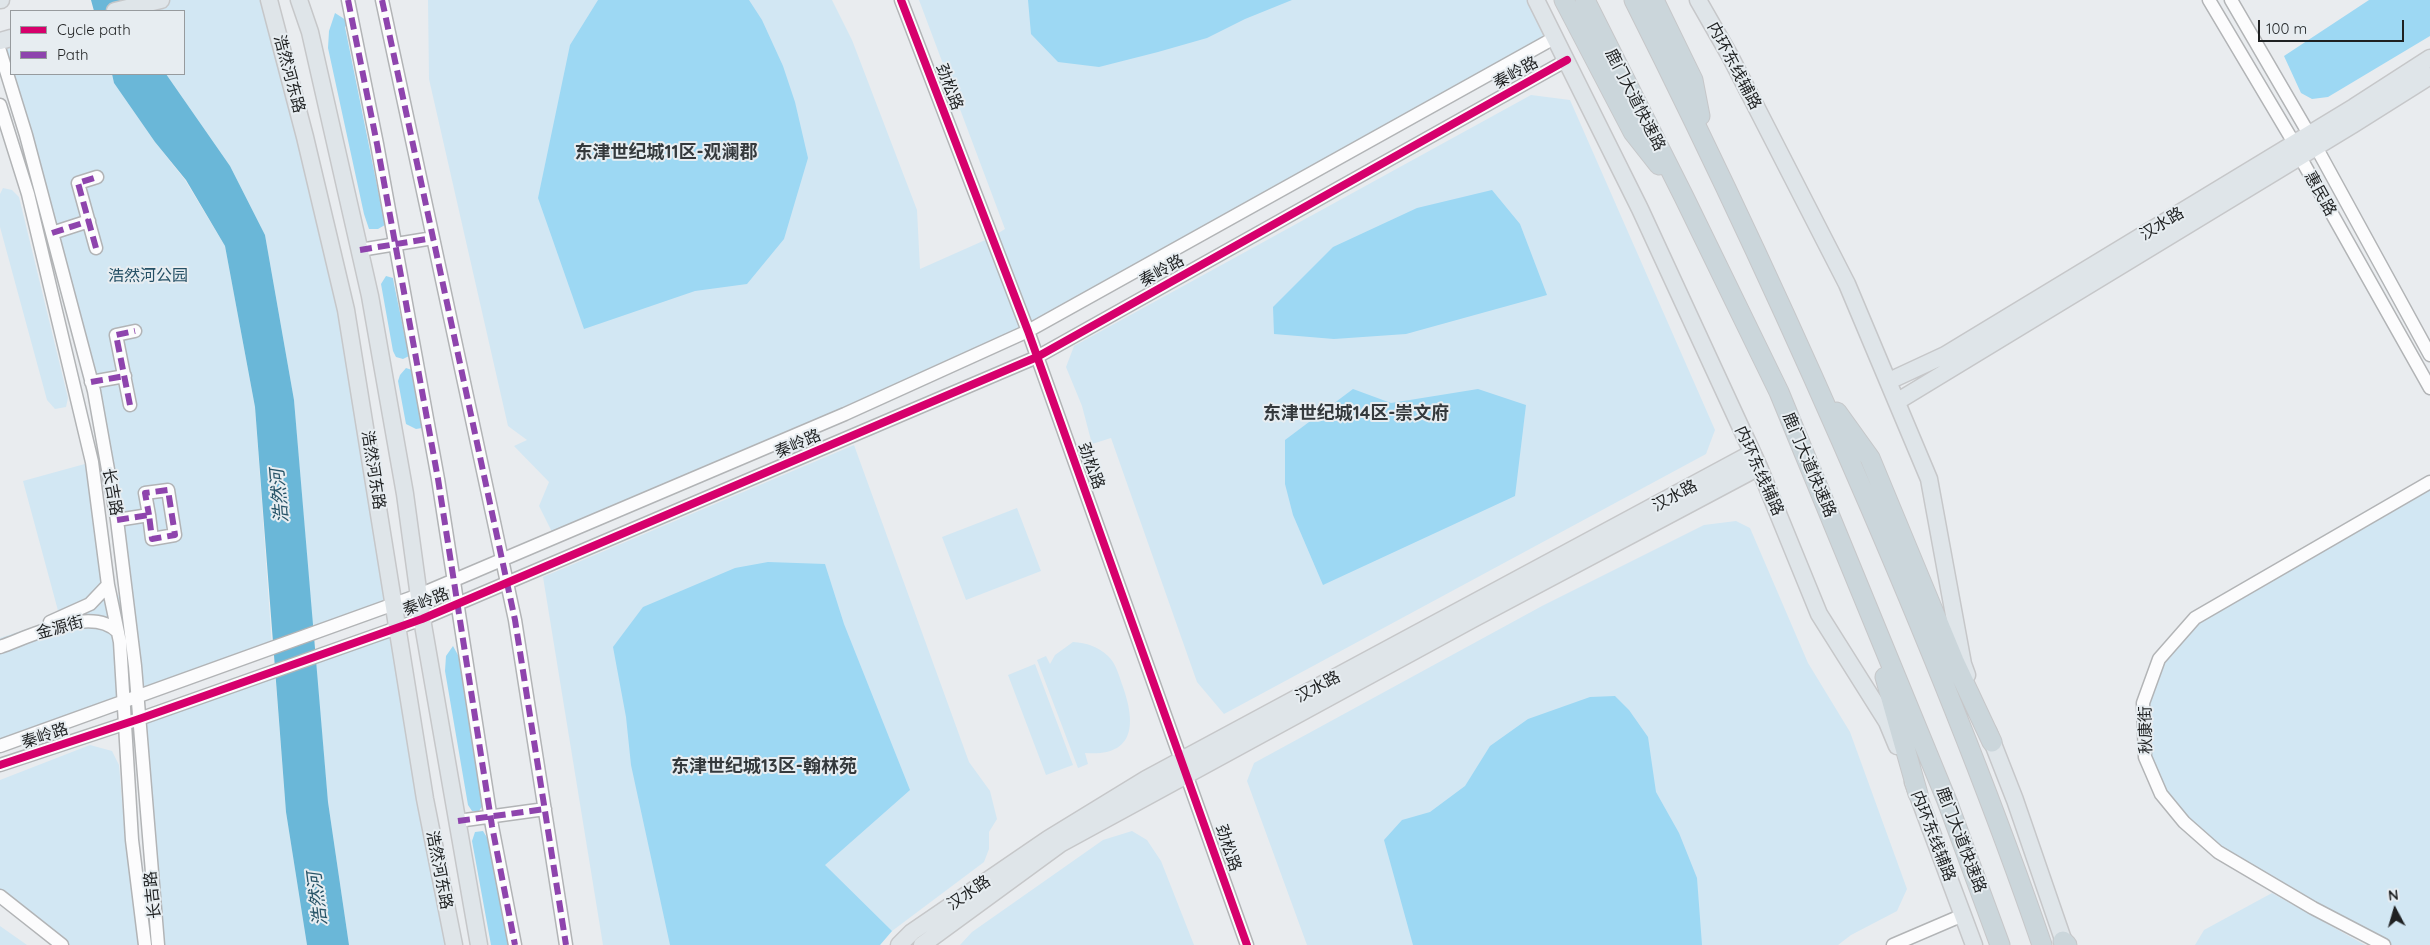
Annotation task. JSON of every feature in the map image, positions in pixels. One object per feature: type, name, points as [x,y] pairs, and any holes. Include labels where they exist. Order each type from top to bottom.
[{"type":"highway","points":[[1564,0],[1633,132],[1684,197]]},
{"type":"highway","name":"鹿门大道快速路","points":[[1585,0],[1779,392],[1947,801],[2000,945]]},
{"type":"highway","points":[[1634,0],[1704,140],[1817,384],[1908,595],[2002,829],[2042,945]]},
{"type":"highway","points":[[1654,0],[1693,80],[1704,140]]},
{"type":"highway","points":[[1817,384],[1870,458],[1954,661],[1992,742]]},
{"type":"highway","points":[[1829,513],[1848,592],[1887,682],[1918,794]]},
{"type":"main road","points":[[120,10],[161,0]]},
{"type":"main road","name":"浩然河东路","points":[[269,0],[305,136],[346,310],[399,628],[425,799],[454,945]]},
{"type":"main road","name":"浩然河东路","points":[[299,0],[310,32],[360,250],[405,494],[422,619],[479,945]]},
{"type":"main road","name":"内环东线辅路","points":[[1536,0],[1568,60],[1640,209],[1755,460],[1819,614],[1888,722],[1918,794],[1974,945]]},
{"type":"main road","name":"内环东线辅路","points":[[1698,0],[1730,56],[1847,284],[1898,400],[1929,478],[1963,664],[2015,800],[2065,944]]},
{"type":"main road","name":"汉水路","points":[[2312,141],[2430,58]]},
{"type":"main road","name":"汉水路","points":[[1889,381],[1945,355],[2312,141],[2430,76]]},
{"type":"main road","name":"汉水路","points":[[1898,400],[2297,150]]},
{"type":"main road","name":"汉水路","points":[[922,945],[1060,844],[1185,767],[1755,460]]},
{"type":"main road","name":"汉水路","points":[[899,945],[912,932],[1048,839],[1146,779],[1185,767]]},
{"type":"street","points":[[348,0],[396,244],[458,604],[490,817],[515,945]]},
{"type":"street","points":[[382,0],[515,620],[566,945]]},
{"type":"street","name":"劲松路","points":[[900,0],[1028,331],[1247,945]]},
{"type":"street","name":"惠民路","points":[[2209,0],[2297,150],[2430,388]]},
{"type":"street","name":"惠民路","points":[[2231,0],[2312,141],[2430,355]]},
{"type":"street","name":"秦岭路","points":[[0,746],[339,622],[419,595],[845,414],[1028,331],[1556,37]]},
{"type":"street","name":"长吉路","points":[[0,51],[92,382],[117,520],[137,696],[158,945]]},
{"type":"street","name":"秦岭路","points":[[0,765],[139,720],[422,619],[1037,357],[1568,60]]},
{"type":"street","name":"长吉路","points":[[0,105],[28,194],[92,462],[108,585],[118,632],[123,669],[124,724],[132,840],[145,945]]},
{"type":"street","points":[[96,248],[78,183],[97,177]]},
{"type":"street","points":[[52,233],[89,222]]},
{"type":"street","points":[[360,250],[433,238]]},
{"type":"street","points":[[130,406],[116,335],[135,331]]},
{"type":"street","points":[[92,382],[125,376]]},
{"type":"street","name":"秋康街","points":[[2384,945],[2314,908],[2218,852],[2184,822],[2161,794],[2144,757],[2143,703],[2159,660],[2195,618],[2430,482]]},
{"type":"street","points":[[117,520],[148,515]]},
{"type":"street","name":"金源街","points":[[0,638],[60,618],[90,604],[108,585]]},
{"type":"street","name":"金源街","points":[[0,647],[85,620],[111,624],[118,632]]},
{"type":"street","points":[[458,821],[544,809]]},
{"type":"street","points":[[0,896],[62,945]]},
{"type":"street","points":[[1894,945],[1963,915]]},
{"type":"green space","points":[[161,0],[269,0],[305,137],[395,603],[313,632],[294,400],[265,235],[230,166],[167,75],[185,75],[185,10],[147,10]]},
{"type":"green space","points":[[428,0],[832,0],[852,40],[917,210],[920,269],[992,237],[1005,229],[919,0],[1536,0],[1556,37],[1028,331],[555,538],[539,506],[549,482],[514,446],[527,440],[508,426],[429,79]]},
{"type":"green space","name":"浩然河公园","points":[[10,39],[10,75],[112,75],[114,83],[155,142],[185,180],[225,246],[255,407],[272,647],[0,745],[0,638],[60,618],[23,481],[92,462],[108,585],[92,604],[126,593],[94,391],[0,51]]},
{"type":"green space","points":[[1531,95],[1570,100],[1715,430],[1706,454],[1224,714],[1197,682],[1111,438],[1092,444],[1082,406],[1066,367],[1074,346]]},
{"type":"green space","points":[[3,188],[12,190],[19,197],[68,398],[66,407],[55,409],[47,400],[0,227],[0,194]]},
{"type":"green space","points":[[854,445],[969,762],[990,791],[997,819],[989,832],[989,849],[984,862],[892,931],[880,945],[603,945],[543,577]]},
{"type":"green space","points":[[2430,482],[2430,945],[2384,945],[2313,908],[2184,822],[2145,757],[2143,703],[2159,659],[2195,618]]},
{"type":"green space","points":[[1017,508],[1041,571],[966,600],[942,537]]},
{"type":"green space","points":[[1736,521],[1750,528],[1808,663],[1850,732],[1907,889],[1897,911],[1851,935],[1838,945],[1307,945],[1247,781],[1254,763],[1542,606],[1704,525]]},
{"type":"green space","points":[[399,628],[454,945],[349,945],[328,802],[315,658]]},
{"type":"green space","points":[[1073,642],[1096,647],[1111,659],[1120,678],[1130,713],[1128,735],[1122,744],[1114,750],[1102,753],[1085,753],[1088,764],[1078,768],[1037,660],[1046,656],[1050,664],[1055,655]]},
{"type":"green space","points":[[1035,664],[1073,765],[1046,775],[1008,675]]},
{"type":"green space","points":[[275,672],[286,812],[307,945],[158,945],[139,719]]},
{"type":"green space","points":[[90,745],[112,751],[119,765],[126,848],[141,945],[70,945],[62,937],[0,894],[0,780]]},
{"type":"green space","points":[[1132,831],[1147,840],[1161,861],[1194,945],[960,945],[972,932],[1103,840]]},
{"type":"green space","points":[[2272,893],[2365,945],[2195,945],[2204,930]]},
{"type":"green space","points":[[0,926],[27,945],[0,945]]},
{"type":"shaded area","points":[[598,0],[749,0],[762,20],[783,66],[795,102],[808,158],[784,239],[747,284],[695,291],[584,329],[538,198],[570,45]]},
{"type":"shaded area","points":[[1028,0],[1292,0],[1245,19],[1207,38],[1099,67],[1058,62],[1031,34]]},
{"type":"shaded area","points":[[2369,0],[2430,0],[2430,36],[2328,97],[2312,99],[2301,93],[2284,56]]},
{"type":"shaded area","points":[[335,13],[349,22],[345,27],[385,225],[378,229],[369,229],[364,214],[328,48],[329,31]]},
{"type":"shaded area","points":[[1492,190],[1520,224],[1547,295],[1406,334],[1334,339],[1274,334],[1273,307],[1333,247],[1417,208]]},
{"type":"shaded area","points":[[386,276],[393,278],[409,356],[403,359],[396,357],[393,351],[381,284]]},
{"type":"shaded area","points":[[406,368],[412,370],[422,428],[416,429],[406,424],[398,381]]},
{"type":"shaded area","points":[[1353,389],[1391,403],[1478,389],[1526,405],[1515,496],[1323,585],[1293,515],[1285,484],[1285,440]]},
{"type":"shaded area","points":[[768,562],[825,564],[844,624],[910,790],[825,865],[892,931],[880,945],[670,945],[631,765],[626,717],[613,647],[643,607],[735,568]]},
{"type":"shaded area","points":[[453,646],[459,657],[483,805],[479,811],[472,811],[468,805],[445,671],[446,656]]},
{"type":"shaded area","points":[[1615,696],[1629,710],[1648,737],[1656,792],[1679,833],[1697,878],[1702,945],[1413,945],[1384,840],[1402,820],[1430,812],[1465,786],[1490,746],[1528,719],[1590,697]]},
{"type":"shaded area","points":[[483,831],[491,844],[509,945],[491,945],[472,841],[475,832]]},
{"type":"water","points":[[91,0],[143,0],[146,10],[94,10]]},
{"type":"water","name":"浩然河","points":[[112,75],[167,75],[230,166],[265,235],[294,400],[328,802],[349,945],[307,945],[286,812],[255,407],[225,246],[186,180],[155,142],[114,83]]},
{"type":"marked path","points":[[348,0],[377,144],[438,479],[492,826],[515,945]]},
{"type":"marked path","points":[[382,0],[515,620],[566,945]]},
{"type":"marked path","points":[[96,248],[78,183],[97,177]]},
{"type":"marked path","points":[[52,233],[89,221]]},
{"type":"marked path","points":[[360,250],[433,238]]},
{"type":"marked path","points":[[130,405],[116,335],[135,331]]},
{"type":"marked path","points":[[91,382],[125,376]]},
{"type":"marked path","points":[[117,520],[149,515],[152,539],[175,535],[168,490],[145,493],[149,515]]},
{"type":"marked path","points":[[458,821],[545,809]]},
{"type":"cycle path","points":[[901,0],[1028,331],[1247,945]]},
{"type":"cycle path","points":[[0,765],[139,719],[422,619],[1037,357],[1567,60]]},
{"type":"district","name":"东津世纪城11区-观澜郡","points":[[666,153]]},
{"type":"district","name":"东津世纪城14区-崇文府","points":[[1356,414]]},
{"type":"district","name":"东津世纪城13区-翰林苑","points":[[764,767]]}]
